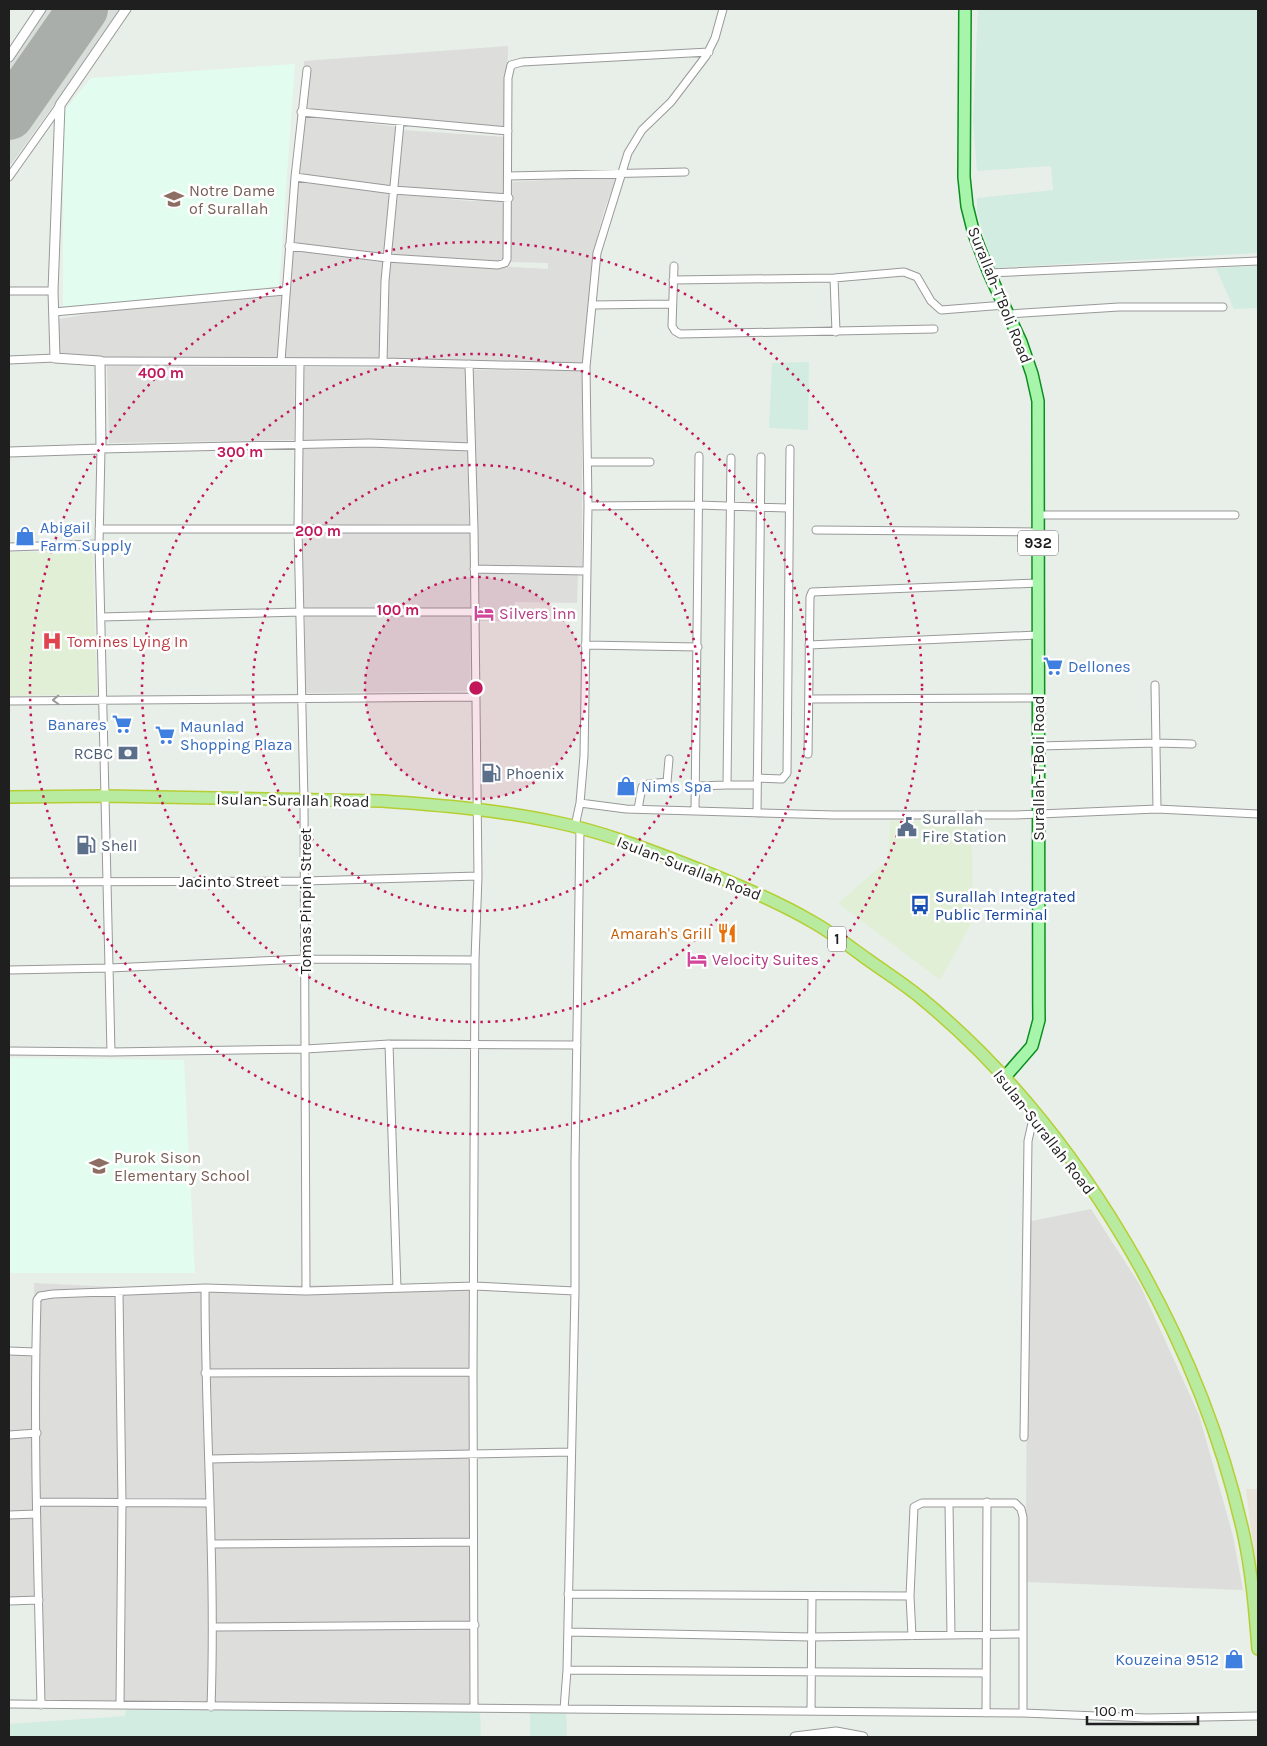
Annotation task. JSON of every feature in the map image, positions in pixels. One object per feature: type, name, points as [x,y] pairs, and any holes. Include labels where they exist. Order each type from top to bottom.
[{"type":"highway","name":"Isulan-Surallah Road","points":[[9,797],[105,796],[391,802],[476,810],[578,827],[645,848],[734,883],[813,922],[921,998],[1004,1078],[1034,1114],[1112,1219],[1147,1280],[1178,1341],[1207,1414],[1244,1536],[1254,1594],[1258,1649]]},
{"type":"main road","name":"Surallah-T'Boli Road","points":[[965,9],[964,177],[966,206],[974,234],[989,273],[1007,310],[1032,374],[1038,401],[1037,635],[1039,746],[1036,813],[1040,1020],[1032,1046],[1004,1078]]},
{"type":"street","points":[[9,57],[41,9]]},
{"type":"street","points":[[9,177],[126,9]]},
{"type":"street","points":[[564,1709],[568,1632],[570,1452],[575,1291],[578,827],[584,756],[585,571],[588,506],[586,367],[597,253],[628,153],[638,136],[690,79],[708,52],[715,38],[723,9]]},
{"type":"street","points":[[289,246],[387,258],[498,265],[505,263],[507,259],[509,198],[508,78],[512,64],[708,52]]},
{"type":"street","points":[[281,361],[295,177],[307,70]]},
{"type":"street","points":[[54,358],[54,291],[60,105]]},
{"type":"street","points":[[301,112],[400,123],[508,131]]},
{"type":"street","points":[[383,362],[387,258],[400,123]]},
{"type":"street","points":[[509,176],[684,172]]},
{"type":"street","points":[[295,177],[393,190],[509,198]]},
{"type":"street","points":[[989,273],[1258,260]]},
{"type":"street","points":[[674,266],[671,304],[672,326],[680,334],[934,329]]},
{"type":"street","points":[[673,280],[834,278],[910,273],[917,277],[931,301],[941,310],[1223,307]]},
{"type":"street","points":[[834,278],[836,332]]},
{"type":"street","points":[[9,291],[54,291]]},
{"type":"street","points":[[54,312],[285,291]]},
{"type":"street","points":[[592,305],[671,304]]},
{"type":"street","points":[[9,360],[54,358],[100,361],[383,362],[586,367]]},
{"type":"street","points":[[100,361],[99,544],[111,1052]]},
{"type":"street","name":"Tomas Pinpin Street","points":[[300,362],[298,528],[305,881],[306,1291]]},
{"type":"street","points":[[469,364],[474,529],[474,696],[478,876],[473,1372],[474,1706]]},
{"type":"street","points":[[9,452],[369,443],[471,447]]},
{"type":"street","points":[[696,786],[727,785],[782,779],[786,773],[790,449]]},
{"type":"street","points":[[695,811],[699,456]]},
{"type":"street","points":[[727,785],[731,458]]},
{"type":"street","points":[[757,813],[761,458]]},
{"type":"street","points":[[588,462],[650,462]]},
{"type":"street","points":[[588,506],[730,505],[788,508]]},
{"type":"street","points":[[1038,515],[1235,516]]},
{"type":"street","points":[[99,529],[474,529]]},
{"type":"street","points":[[816,530],[1038,532]]},
{"type":"street","points":[[9,547],[99,544]]},
{"type":"street","points":[[474,569],[585,571]]},
{"type":"street","points":[[808,754],[810,596],[814,591],[1038,583]]},
{"type":"street","points":[[101,617],[301,612],[474,612]]},
{"type":"street","points":[[809,645],[1037,635]]},
{"type":"street","points":[[585,645],[698,647]]},
{"type":"street","points":[[1155,685],[1157,743],[1156,809]]},
{"type":"street","points":[[9,701],[474,696]]},
{"type":"street","points":[[810,699],[1038,698]]},
{"type":"street","points":[[1039,746],[1192,744]]},
{"type":"street","points":[[638,809],[642,787],[648,784],[667,782],[669,759]]},
{"type":"street","points":[[580,804],[638,809],[853,815],[1036,813],[1156,809],[1258,814]]},
{"type":"street","name":"Jacinto Street","points":[[9,882],[305,881],[478,876]]},
{"type":"street","points":[[9,970],[110,968],[305,958],[476,960]]},
{"type":"street","points":[[9,1051],[111,1052],[306,1049],[388,1044],[475,1043],[577,1045]]},
{"type":"street","points":[[388,1044],[397,1288]]},
{"type":"street","points":[[1024,1438],[1028,1141],[1034,1114]]},
{"type":"street","points":[[41,1704],[36,1514],[36,1352],[37,1300],[40,1296],[205,1288],[306,1291],[475,1286],[575,1291]]},
{"type":"street","points":[[205,1288],[205,1373],[210,1459],[209,1503],[214,1627],[211,1707]]},
{"type":"street","points":[[119,1292],[122,1503],[120,1705]]},
{"type":"street","points":[[9,1351],[36,1352]]},
{"type":"street","points":[[205,1373],[473,1372]]},
{"type":"street","points":[[9,1435],[37,1433]]},
{"type":"street","points":[[210,1459],[570,1452]]},
{"type":"street","points":[[37,1502],[209,1503]]},
{"type":"street","points":[[986,1713],[987,1502]]},
{"type":"street","points":[[912,1636],[910,1596],[914,1507],[922,1503],[1016,1503],[1021,1509],[1023,1713]]},
{"type":"street","points":[[949,1504],[951,1636]]},
{"type":"street","points":[[9,1515],[36,1514]]},
{"type":"street","points":[[210,1544],[473,1542]]},
{"type":"street","points":[[568,1594],[910,1596]]},
{"type":"street","points":[[811,1710],[812,1596]]},
{"type":"street","points":[[9,1601],[39,1600]]},
{"type":"street","points":[[214,1627],[475,1625]]},
{"type":"street","points":[[568,1632],[811,1636],[986,1636],[1022,1634]]},
{"type":"street","points":[[567,1670],[986,1673]]},
{"type":"street","points":[[9,1704],[211,1707],[474,1706],[582,1710],[811,1710],[1023,1713],[1147,1718],[1258,1716]]},
{"type":"street","points":[[795,1737],[836,1732],[863,1737]]},
{"type":"shaded area","points":[[46,9],[123,9],[9,167],[9,62]]},
{"type":"shaded area","points":[[978,9],[1258,9],[1258,253],[993,268],[977,212],[977,198],[1053,190],[1051,166],[977,171],[973,121]]},
{"type":"shaded area","points":[[508,46],[506,131],[300,111],[304,61]]},
{"type":"shaded area","name":"Notre Dame of Surallah","points":[[295,64],[279,286],[63,309],[63,112],[91,78]]},
{"type":"shaded area","points":[[298,114],[397,127],[390,188],[295,180]]},
{"type":"shaded area","points":[[403,130],[506,137],[506,196],[396,187]]},
{"type":"shaded area","points":[[617,176],[604,211],[593,253],[584,363],[386,362],[389,260],[548,269],[548,263],[509,262],[511,182]]},
{"type":"shaded area","points":[[295,182],[390,192],[385,256],[291,245]]},
{"type":"shaded area","points":[[395,193],[468,201],[506,201],[506,264],[388,256]]},
{"type":"shaded area","points":[[291,249],[384,259],[380,290],[380,363],[283,360]]},
{"type":"shaded area","points":[[1258,266],[1258,308],[1234,309],[1216,268]]},
{"type":"shaded area","points":[[282,293],[278,360],[95,359],[59,353],[59,319],[129,307]]},
{"type":"shaded area","points":[[809,362],[808,430],[769,428],[772,363]]},
{"type":"shaded area","points":[[107,366],[295,367],[294,440],[109,443]]},
{"type":"shaded area","points":[[301,367],[466,368],[468,444],[350,439],[301,441]]},
{"type":"shaded area","points":[[473,370],[582,371],[582,566],[477,566]]},
{"type":"shaded area","points":[[352,446],[468,449],[469,524],[300,525],[300,448]]},
{"type":"shaded area","points":[[303,530],[471,533],[470,608],[303,610]]},
{"type":"shaded area","points":[[9,552],[92,552],[97,694],[9,696]]},
{"type":"shaded area","points":[[478,572],[578,574],[577,603],[515,602],[514,621],[478,621]]},
{"type":"shaded area","points":[[471,614],[470,691],[305,693],[305,616]]},
{"type":"shaded area","points":[[890,821],[972,821],[973,921],[940,980],[838,903],[888,860]]},
{"type":"shaded area","name":"Purok Sison Elementary School","points":[[9,1058],[184,1060],[195,1273],[9,1273]]},
{"type":"shaded area","points":[[1091,1209],[1140,1285],[1199,1415],[1233,1536],[1243,1590],[1026,1582],[1027,1222]]},
{"type":"shaded area","points":[[34,1283],[117,1287],[469,1284],[472,1704],[206,1706],[37,1704],[38,1599],[9,1600],[9,1351],[36,1351]]},
{"type":"shaded area","points":[[1246,1489],[1258,1489],[1258,1570],[1256,1569]]},
{"type":"shaded area","points":[[530,1709],[566,1711],[567,1737],[530,1737]]},
{"type":"shaded area","points":[[126,1710],[480,1710],[481,1737],[9,1737],[9,1724],[125,1716]]},
{"type":"runway","points":[[9,115],[83,9]]},
{"type":"place","name":"Notre Dame of Surallah","points":[[174,199]]},
{"type":"place","name":"Abigail Farm Supply","points":[[25,536]]},
{"type":"place","name":"Silvers inn","points":[[484,613]]},
{"type":"place","name":"Tomines Lying In","points":[[52,641]]},
{"type":"place","name":"Dellones","points":[[1053,666]]},
{"type":"place","name":"Banares","points":[[122,724]]},
{"type":"place","name":"Maunlad Shopping Plaza","points":[[165,735]]},
{"type":"place","name":"RCBC","points":[[128,753]]},
{"type":"place","name":"Phoenix","points":[[491,773]]},
{"type":"place","name":"Nims Spa","points":[[626,786]]},
{"type":"place","name":"Surallah Fire Station","points":[[907,827]]},
{"type":"place","name":"Shell","points":[[86,845]]},
{"type":"place","name":"Surallah Integrated Public Terminal","points":[[920,905]]},
{"type":"place","name":"Amarah's Grill","points":[[727,933]]},
{"type":"place","name":"Velocity Suites","points":[[697,959]]},
{"type":"place","name":"Purok Sison Elementary School","points":[[99,1166]]},
{"type":"place","name":"Kouzeina 9512","points":[[1234,1659]]}]
